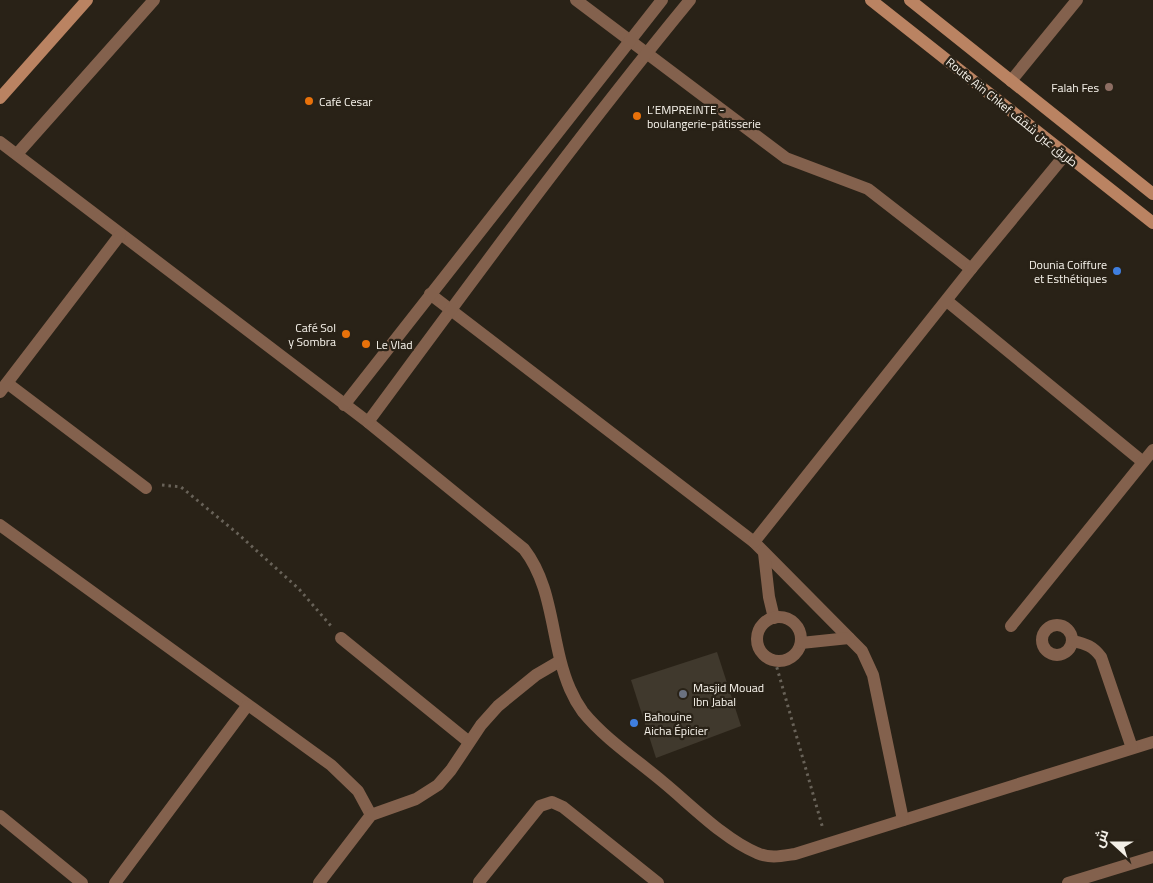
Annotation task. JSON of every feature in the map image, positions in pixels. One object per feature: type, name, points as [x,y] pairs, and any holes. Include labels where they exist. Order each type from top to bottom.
[{"type":"main road","points":[[0,98],[87,0]]},
{"type":"main road","name":"Route Aïn Chkef طريق عين شقف","points":[[871,0],[1153,223]]},
{"type":"main road","name":"Route Aïn Chkef طريق عين شقف","points":[[910,0],[1153,194]]},
{"type":"street","points":[[17,154],[154,0]]},
{"type":"street","points":[[576,0],[629,42],[786,158],[868,188],[971,269]]},
{"type":"street","points":[[344,405],[662,0]]},
{"type":"street","points":[[368,422],[450,310],[646,54],[690,0]]},
{"type":"street","points":[[1011,81],[1077,0]]},
{"type":"street","points":[[0,142],[368,422],[524,549],[534,562],[541,579],[560,661],[570,690],[583,712],[610,738],[733,838],[758,854],[774,857],[795,854],[1153,742]]},
{"type":"street","points":[[754,542],[971,269],[1065,155]]},
{"type":"street","points":[[120,235],[4,387],[146,488]]},
{"type":"street","points":[[430,294],[754,542],[862,651],[873,674],[903,820]]},
{"type":"street","points":[[947,301],[1143,462]]},
{"type":"street","points":[[1011,626],[1153,450]]},
{"type":"street","points":[[0,525],[331,766],[358,791],[371,815]]},
{"type":"street","points":[[764,553],[769,597],[774,618]]},
{"type":"street","points":[[783,617],[797,627],[801,643],[792,658],[775,661],[761,652],[757,636],[766,621],[783,617]]},
{"type":"street","points":[[341,638],[469,742]]},
{"type":"street","points":[[801,643],[849,638]]},
{"type":"street","points":[[1073,641],[1088,644],[1095,649],[1100,657],[1132,748]]},
{"type":"street","points":[[319,883],[371,815],[416,800],[438,785],[498,706],[536,676],[560,661]]},
{"type":"street","points":[[115,883],[247,706]]},
{"type":"street","points":[[479,883],[540,806],[552,802],[563,807],[658,883]]},
{"type":"street","points":[[0,816],[82,883]]},
{"type":"street","points":[[1068,883],[1153,858]]},
{"type":"path","points":[[146,488],[167,484],[181,487],[237,533],[299,589],[341,638]]},
{"type":"path","points":[[775,661],[827,844]]},
{"type":"building","name":"Masjid Mouad Ibn Jabal","points":[[717,652],[741,726],[656,758],[631,680]]},
{"type":"place","name":"Falah Fes","points":[[1109,87]]},
{"type":"place","name":"Café Cesar","points":[[309,101]]},
{"type":"place","name":"L’EMPREINTE - boulangerie-pâtisserie","points":[[637,116]]},
{"type":"place","name":"Dounia Coiffure et Esthétiques","points":[[1117,271]]},
{"type":"place","name":"Café Sol y Sombra","points":[[346,334]]},
{"type":"place","name":"Le Vlad","points":[[366,344]]},
{"type":"place","name":"Masjid Mouad Ibn Jabal","points":[[683,694]]},
{"type":"place","name":"Bahouine Aicha Épicier","points":[[634,723]]}]
